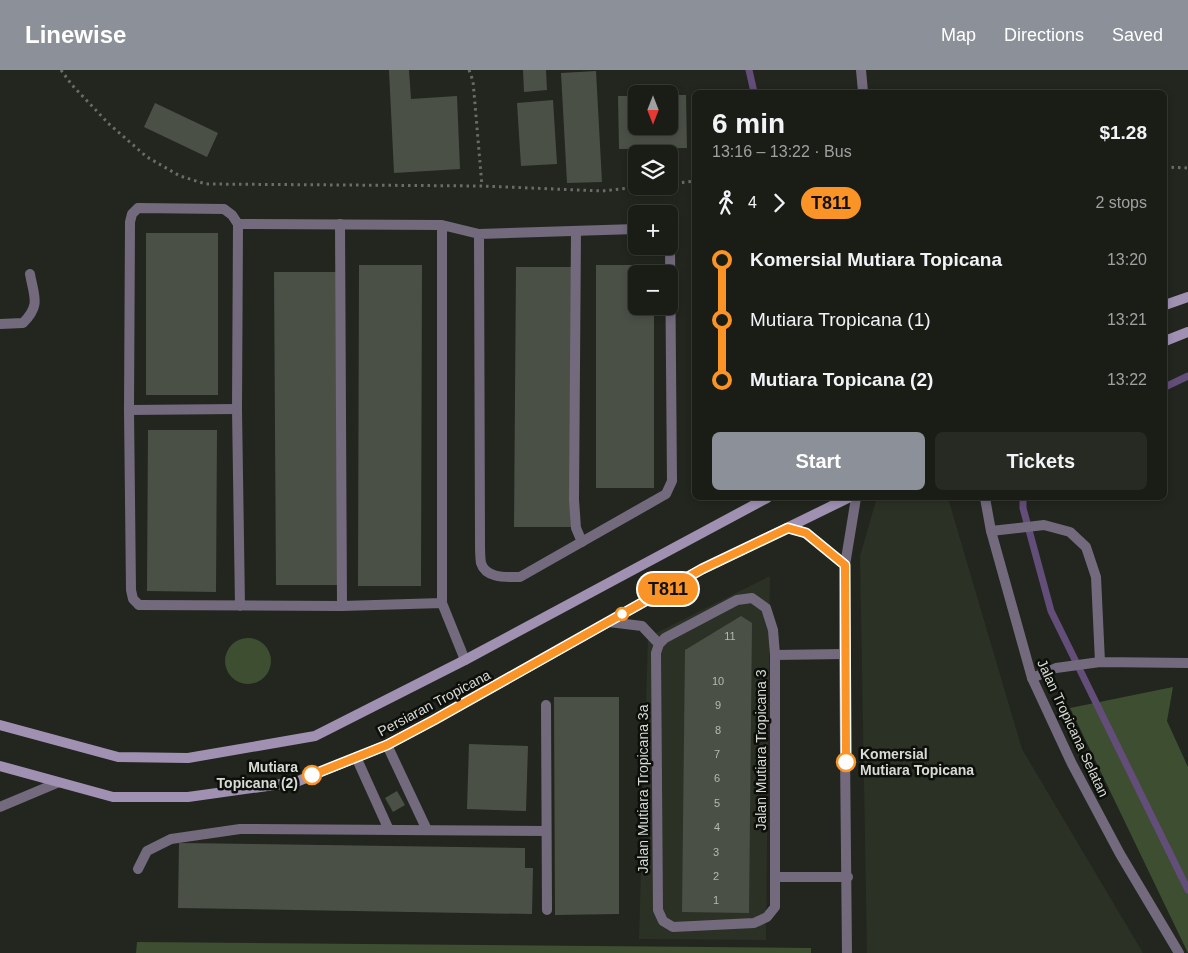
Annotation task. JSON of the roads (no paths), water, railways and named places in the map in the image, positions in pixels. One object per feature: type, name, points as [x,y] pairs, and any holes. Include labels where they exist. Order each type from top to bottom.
[{"type":"main road","points":[[1167,304],[1188,297]]},
{"type":"main road","points":[[1167,340],[1188,332]]},
{"type":"main road","name":"Persiaran Tropicana","points":[[0,725],[118,757],[188,758],[315,736],[464,660],[763,500]]},
{"type":"main road","name":"Persiaran Tropicana","points":[[0,766],[113,797],[188,797],[296,782],[387,745],[702,569],[844,500]]},
{"type":"street","points":[[861,70],[863,90]]},
{"type":"street","points":[[240,606],[237,410],[238,224],[232,215],[224,209],[138,208],[132,214],[130,222],[128,410],[131,590],[133,599],[139,605],[240,606],[342,606],[442,603]]},
{"type":"street","points":[[238,224],[442,225],[479,234],[628,229]]},
{"type":"street","points":[[340,224],[342,606]]},
{"type":"street","points":[[442,225],[442,603],[464,660]]},
{"type":"street","points":[[576,231],[574,500],[576,528],[582,542]]},
{"type":"street","points":[[479,234],[480,543],[482,565],[490,574],[502,578],[520,577],[666,494],[672,481],[670,255]]},
{"type":"street","points":[[0,324],[23,323],[33,313],[35,302],[30,274]]},
{"type":"street","points":[[128,410],[237,410]]},
{"type":"street","points":[[847,953],[845,565],[856,500]]},
{"type":"street","name":"Jalan Tropicana Selatan","points":[[985,500],[991,531],[1032,678],[1072,764],[1116,846],[1179,953]]},
{"type":"street","points":[[991,531],[1044,525],[1070,532],[1086,547],[1096,577],[1100,662]]},
{"type":"street","points":[[788,528],[806,533],[845,565]]},
{"type":"street","name":"Jalan Mutiara Tropicana 3","points":[[660,644],[665,638],[737,600],[752,598],[766,608],[773,630],[775,655],[774,907],[767,917],[754,923],[673,927]]},
{"type":"street","points":[[609,622],[642,626],[660,644]]},
{"type":"street","name":"Jalan Mutiara Tropicana 3a","points":[[660,644],[656,653],[658,910],[663,921],[673,927]]},
{"type":"street","points":[[775,655],[844,654]]},
{"type":"street","points":[[1032,678],[1056,668],[1100,662],[1188,663]]},
{"type":"street","points":[[546,705],[547,910]]},
{"type":"street","points":[[387,745],[427,830]]},
{"type":"street","points":[[356,757],[389,830]]},
{"type":"street","points":[[0,807],[57,783]]},
{"type":"street","points":[[138,869],[147,851],[171,839],[240,829],[546,831]]},
{"type":"street","points":[[775,877],[848,877]]},
{"type":"waterway","points":[[749,70],[754,90]]},
{"type":"waterway","points":[[1167,386],[1188,376]]},
{"type":"waterway","points":[[1023,500],[1023,508],[1051,611],[1188,890]]},
{"type":"place","name":"Komersial Mutiara Topicana","points":[[846,762]]},
{"type":"place","name":"Mutiara Topicana (2)","points":[[312,775]]}]
